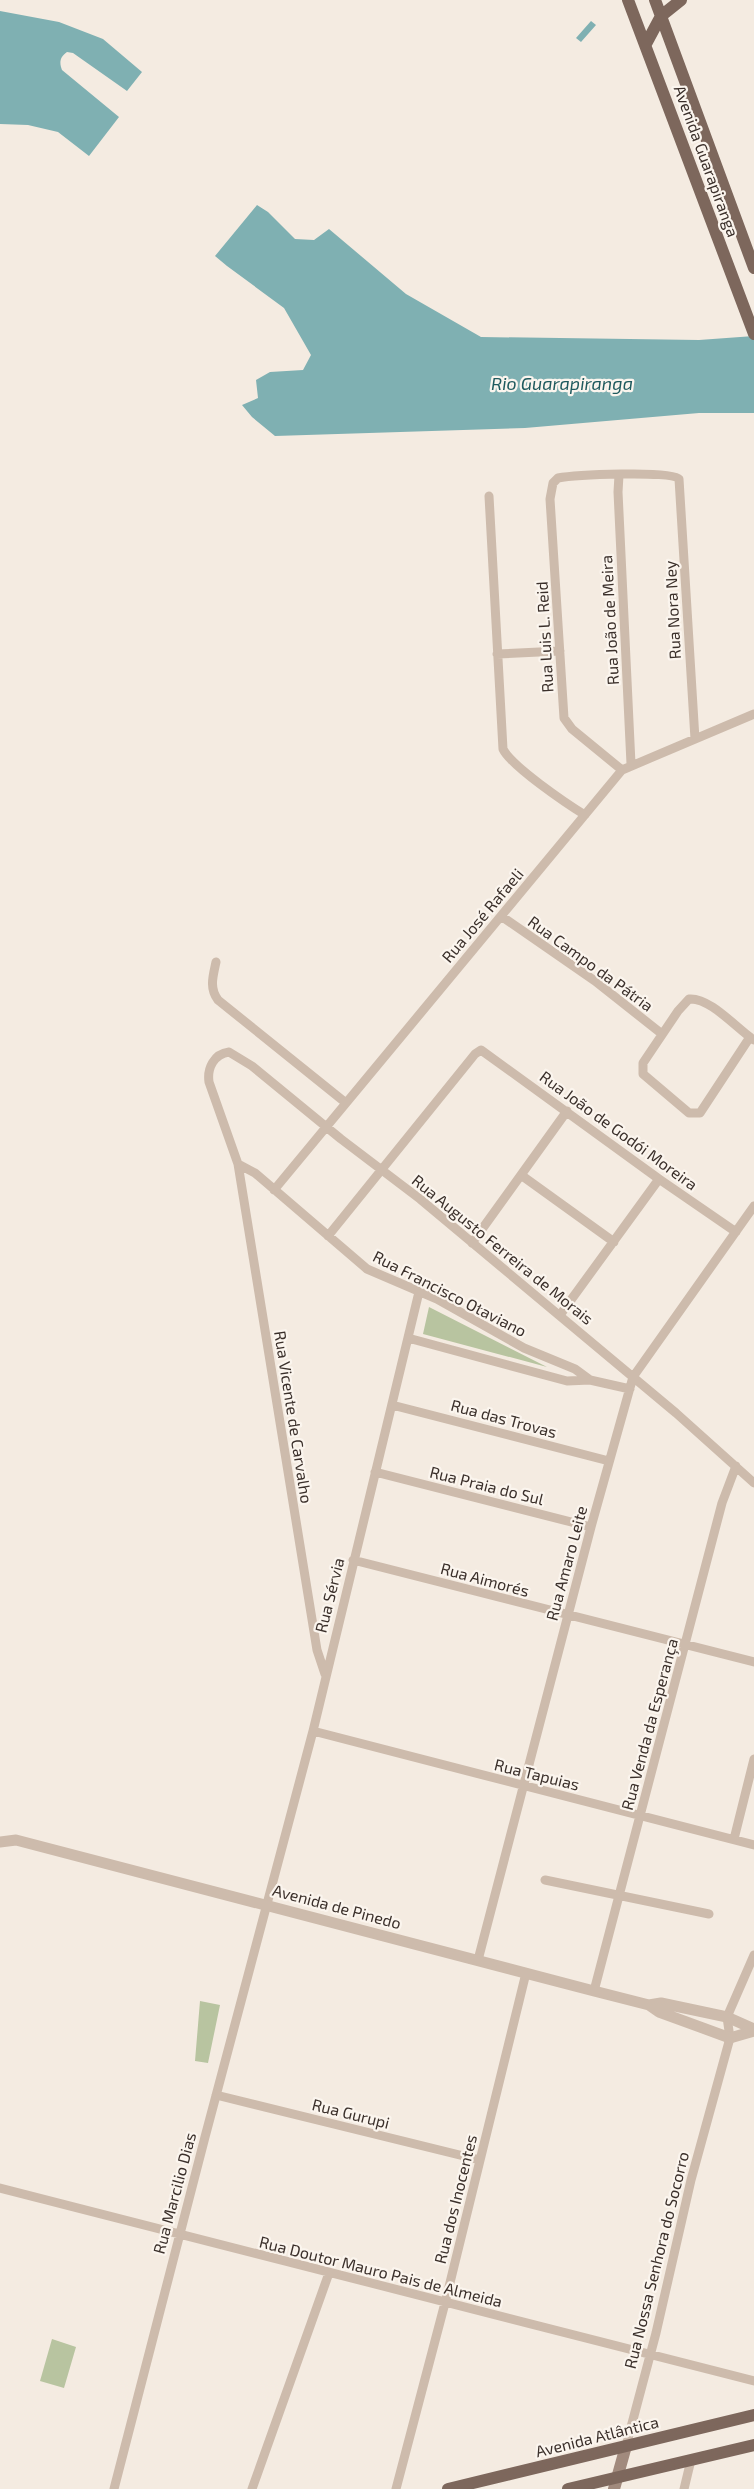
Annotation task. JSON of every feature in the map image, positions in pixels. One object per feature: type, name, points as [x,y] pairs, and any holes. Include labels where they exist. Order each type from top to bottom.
[{"type":"main road","name":"Avenida Guarapiranga","points":[[628,0],[754,334]]},
{"type":"main road","name":"Avenida Guarapiranga","points":[[656,0],[754,268]]},
{"type":"main road","points":[[646,44],[661,16],[681,0]]},
{"type":"main road","name":"Avenida Atlântica","points":[[448,2489],[754,2415]]},
{"type":"main road","points":[[568,2489],[614,2483],[691,2460],[754,2445]]},
{"type":"main road","name":"Rua Nossa Senhora do Socorro","points":[[614,2483],[626,2446]]},
{"type":"street","name":"Rua Luis L. Reid","points":[[619,474],[558,478],[550,490],[550,499],[566,721],[572,729],[622,770]]},
{"type":"street","name":"Rua Nora Ney","points":[[619,474],[674,475],[679,479],[695,739]]},
{"type":"street","name":"Rua João de Meira","points":[[619,474],[618,492],[631,764]]},
{"type":"street","points":[[489,496],[504,752],[528,773],[585,815]]},
{"type":"street","points":[[497,654],[560,651]]},
{"type":"street","name":"Rua José Rafaeli","points":[[274,1190],[622,770],[631,764],[754,714]]},
{"type":"street","name":"Rua Campo da Pátria","points":[[501,916],[595,982],[662,1034]]},
{"type":"street","points":[[216,962],[211,983],[213,994],[218,1000],[346,1103]]},
{"type":"street","points":[[692,998],[699,1000],[729,1018],[752,1038],[700,1113],[689,1114],[643,1074],[642,1063],[662,1034],[686,1000],[692,998]]},
{"type":"street","name":"Rua João de Godói Moreira","points":[[382,1170],[474,1054],[480,1050],[485,1050],[659,1179],[736,1232]]},
{"type":"street","name":"Rua Augusto Ferreira de Morais","points":[[224,1053],[229,1052],[239,1057],[382,1170],[634,1377],[754,1482]]},
{"type":"street","name":"Rua Vicente de Carvalho","points":[[224,1053],[215,1059],[207,1073],[211,1091],[238,1164],[317,1650],[325,1674]]},
{"type":"street","points":[[472,1243],[567,1111]]},
{"type":"street","name":"Rua Francisco Otaviano","points":[[238,1164],[255,1173],[367,1269],[453,1308],[524,1348],[575,1369],[590,1380],[630,1389]]},
{"type":"street","points":[[328,1236],[382,1170]]},
{"type":"street","points":[[521,1175],[614,1242]]},
{"type":"street","points":[[560,1315],[659,1179]]},
{"type":"street","name":"Rua Amaro Leite","points":[[478,1960],[591,1527],[634,1377],[754,1206]]},
{"type":"street","name":"Rua Sérvia","points":[[267,1905],[313,1731],[325,1674],[419,1292]]},
{"type":"street","points":[[408,1338],[567,1381],[590,1380]]},
{"type":"street","name":"Rua das Trovas","points":[[392,1405],[609,1461]]},
{"type":"street","name":"Rua Venda da Esperança","points":[[594,1991],[722,1503],[736,1466]]},
{"type":"street","name":"Rua Praia do Sul","points":[[375,1472],[591,1527]]},
{"type":"street","name":"Rua Aimorés","points":[[353,1560],[685,1646],[754,1662]]},
{"type":"street","name":"Rua Tapuias","points":[[313,1731],[754,1845]]},
{"type":"street","points":[[734,1839],[754,1759]]},
{"type":"street","name":"Avenida de Pinedo","points":[[0,1842],[16,1840],[649,2005],[659,2012],[730,2038],[754,2030]]},
{"type":"street","points":[[545,1880],[708,1914]]},
{"type":"street","name":"Rua Marcilio Dias","points":[[114,2489],[267,1905]]},
{"type":"street","points":[[730,2038],[727,2017],[754,1955]]},
{"type":"street","name":"Rua dos Inocentes","points":[[396,2489],[446,2303],[526,1973]]},
{"type":"street","name":"Avenida de Pinedo","points":[[649,2005],[661,2003],[727,2017],[754,2030]]},
{"type":"street","name":"Rua Nossa Senhora do Socorro","points":[[626,2446],[651,2354],[691,2180],[730,2038]]},
{"type":"street","name":"Rua Gurupi","points":[[216,2095],[480,2160]]},
{"type":"street","name":"Rua Doutor Mauro Pais de Almeida","points":[[0,2188],[754,2381]]},
{"type":"street","points":[[252,2489],[329,2273]]},
{"type":"street","points":[[684,2489],[691,2460]]},
{"type":"green space","points":[[429,1307],[547,1367],[423,1334]]},
{"type":"green space","points":[[200,2001],[220,2005],[208,2063],[195,2061]]},
{"type":"green space","points":[[52,2339],[76,2347],[64,2388],[40,2381]]},
{"type":"water","points":[[0,11],[59,22],[103,39],[142,72],[127,91],[73,53],[67,52],[63,56],[60,62],[62,70],[119,117],[89,156],[58,132],[28,125],[0,124]]},
{"type":"water","points":[[591,21],[596,25],[581,42],[576,38]]},
{"type":"water","name":"Rio Guarapiranga","points":[[257,205],[268,212],[295,239],[314,240],[329,229],[406,294],[481,337],[699,340],[754,336],[754,413],[699,413],[525,428],[275,436],[252,417],[242,405],[258,398],[256,380],[270,372],[303,370],[311,355],[284,308],[215,256]]}]
